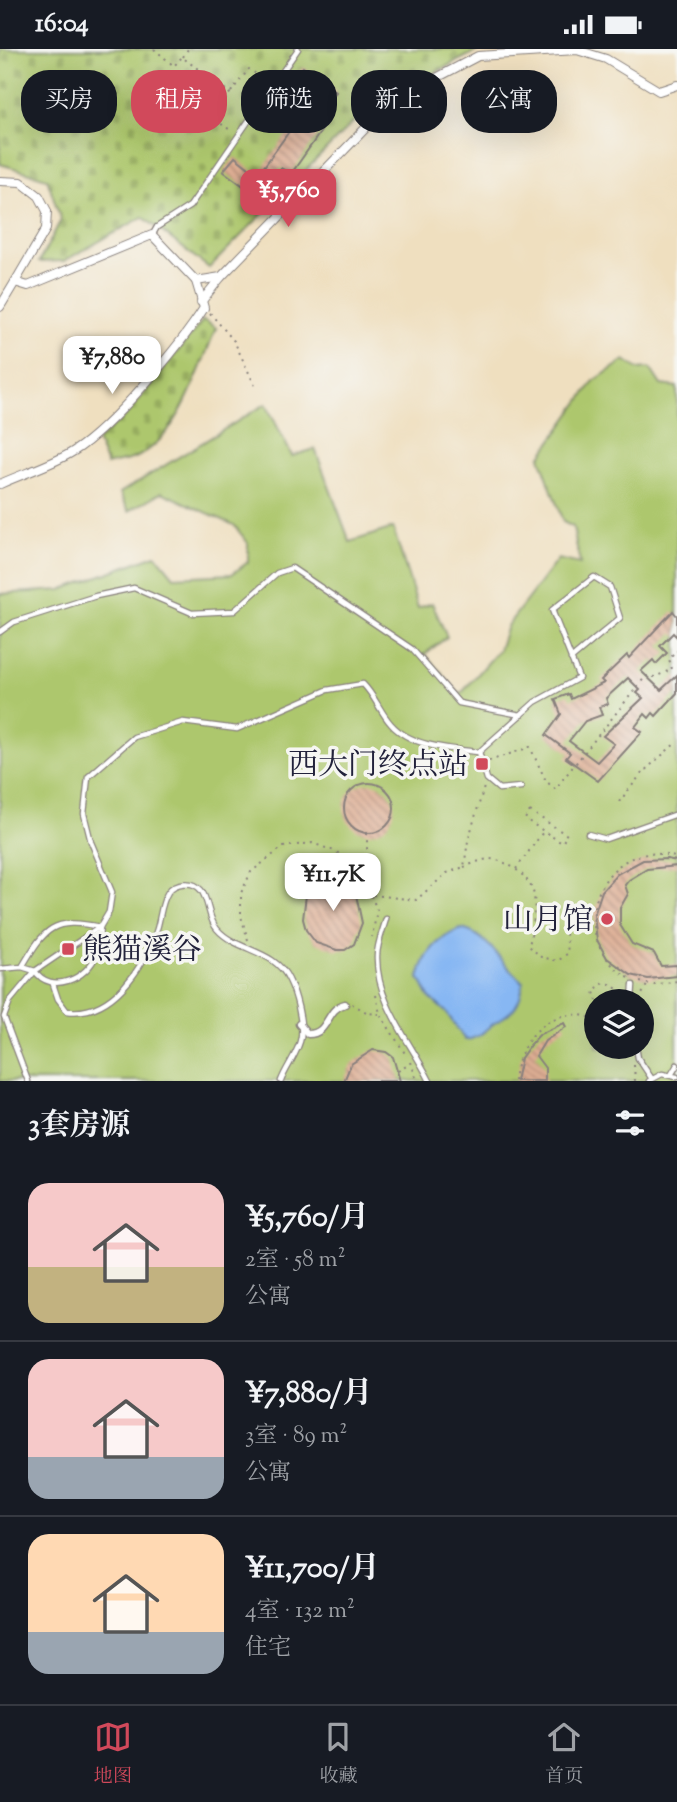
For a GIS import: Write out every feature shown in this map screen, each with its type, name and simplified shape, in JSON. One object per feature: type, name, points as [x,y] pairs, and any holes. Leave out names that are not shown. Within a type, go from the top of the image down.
[{"type":"street","points":[[0,484],[74,451],[121,409],[192,326],[221,277],[391,102],[478,56],[577,50],[606,59],[659,91],[677,85]]},
{"type":"street","points":[[0,181],[21,182],[39,196],[47,211],[47,229],[0,307]]},
{"type":"street","points":[[15,282],[28,286],[152,235],[196,281],[202,305]]},
{"type":"street","points":[[196,281],[221,277]]},
{"type":"street","points":[[299,1024],[308,1034],[317,1034],[323,1031],[332,1010],[345,1004]]},
{"type":"lane","points":[[284,70],[299,49]]},
{"type":"lane","points":[[152,235],[157,227],[190,205],[241,129]]},
{"type":"lane","points":[[0,632],[25,618],[96,596],[134,588],[192,613],[234,611],[277,573],[292,568],[412,649],[458,703],[521,715]]},
{"type":"lane","points":[[0,969],[22,967],[35,971],[40,978],[53,984],[66,982],[89,967],[97,954],[100,927],[108,912],[112,892],[91,842],[84,814],[88,776],[134,737],[183,722],[237,729],[327,690],[363,684],[375,697],[392,726],[432,748],[479,752],[535,702],[579,678],[571,659],[552,610],[594,577],[610,587],[620,618],[571,659]]},
{"type":"lane","points":[[479,752],[487,779],[499,789],[522,787]]},
{"type":"lane","points":[[588,834],[606,839],[677,814]]},
{"type":"lane","points":[[53,984],[58,999],[68,1011],[93,1009],[117,995],[150,947],[161,904],[170,888],[185,883],[202,891],[215,928],[245,948],[265,954],[289,978],[301,1038],[281,1081]]},
{"type":"lane","points":[[386,919],[377,956],[385,1004],[412,1044],[430,1081]]},
{"type":"lane","points":[[22,967],[39,938],[49,930],[71,921],[100,927]]},
{"type":"lane","points":[[29,1081],[4,1017],[10,1001],[35,971],[100,927]]},
{"type":"lane","points":[[633,985],[633,989]]},
{"type":"lane","points":[[639,1059],[650,1080],[671,1075],[677,1077]]},
{"type":"lane","points":[[671,1075],[677,1065]]},
{"type":"path","points":[[154,49],[174,67],[188,49]]},
{"type":"path","points":[[183,57],[230,93]]},
{"type":"path","points":[[237,135],[212,118],[241,79]]},
{"type":"path","points":[[202,305],[221,322],[234,341],[257,390]]},
{"type":"path","points":[[482,764],[530,747],[546,781],[555,789],[646,676],[655,677],[672,669],[669,659],[677,651]]},
{"type":"path","points":[[619,802],[643,772],[677,742]]},
{"type":"path","points":[[464,867],[468,841],[487,779]]},
{"type":"path","points":[[530,811],[550,824],[568,835],[562,843],[525,819],[530,811]]},
{"type":"path","points":[[550,824],[553,820]]},
{"type":"path","points":[[516,869],[543,831]]},
{"type":"path","points":[[355,890],[374,867],[367,849],[367,833]]},
{"type":"path","points":[[252,949],[241,916],[241,893],[251,872],[283,847],[312,843],[337,852]]},
{"type":"path","points":[[677,858],[648,855],[627,861],[609,875],[597,893],[592,919],[593,935],[608,962],[633,981],[677,981]]},
{"type":"path","points":[[373,895],[394,895],[416,900],[446,873],[487,859],[516,869],[532,888],[533,913],[529,946],[541,957],[558,961],[568,953],[566,933],[575,920],[592,919]]},
{"type":"path","points":[[596,989],[606,983],[619,989]]},
{"type":"path","points":[[646,989],[648,983]]},
{"type":"path","points":[[345,1004],[357,1005],[368,1013],[380,1014]]},
{"type":"path","points":[[514,1081],[520,1053],[537,1029],[554,1019],[573,1015],[584,1017]]},
{"type":"path","points":[[398,1071],[411,1063]]},
{"type":"green space","points":[[0,49],[481,49],[440,70],[351,70],[351,124],[209,268],[143,217],[64,261],[39,262],[61,220],[47,178],[0,164]]},
{"type":"green space","points":[[203,320],[216,328],[178,416],[154,446],[139,456],[107,465],[97,441],[129,412]]},
{"type":"green space","points":[[625,360],[638,369],[650,368],[661,385],[677,387],[677,1081],[0,1081],[0,594],[61,590],[156,555],[174,577],[232,574],[248,562],[248,543],[234,525],[162,492],[129,511],[120,493],[266,404],[292,456],[315,449],[350,542],[393,528],[418,608],[432,603],[447,637],[425,654],[460,695],[499,650],[507,626],[558,559],[580,564],[573,527],[563,522],[540,457],[594,381]]},
{"type":"water","points":[[460,929],[470,931],[486,942],[523,982],[518,1003],[511,1012],[478,1036],[465,1040],[446,1012],[429,997],[419,978],[433,948]]},
{"type":"building","points":[[288,133],[320,133],[291,174],[281,168],[260,198],[223,171],[235,157],[258,175]]},
{"type":"building","points":[[673,611],[677,616],[677,637],[673,633],[660,646],[667,653],[656,664],[653,660],[641,671],[661,690],[677,675],[677,693],[656,716],[653,713],[649,718],[645,714],[635,727],[642,732],[598,781],[566,758],[570,753],[546,735],[561,714],[555,699],[569,694],[571,699],[604,683],[601,680],[627,655],[629,658]],"holes":[[[628,678],[640,690],[637,693],[643,698],[603,736],[614,744],[597,762],[569,741],[585,721],[602,715],[599,707],[608,704],[606,698]]]},
{"type":"building","points":[[369,783],[387,790],[394,808],[387,826],[369,833],[351,826],[344,808],[351,790]]},
{"type":"building","name":"山月馆","points":[[643,860],[677,861],[677,866],[647,869],[629,880],[625,885],[628,894],[620,908],[620,925],[632,944],[654,953],[661,966],[677,965],[677,976],[648,979],[631,975],[607,958],[597,940],[594,915],[602,891],[617,874]]},
{"type":"building","points":[[335,874],[343,876],[355,890],[362,923],[354,944],[345,950],[316,943],[306,930],[303,919],[306,895],[315,881]]},
{"type":"building","points":[[564,1023],[566,1027],[545,1041],[536,1056],[545,1068],[545,1081],[516,1081],[521,1058],[530,1045],[540,1034]]},
{"type":"building","points":[[373,1050],[386,1052],[393,1057],[400,1081],[344,1081],[351,1064]]},
{"type":"place","name":"西大门终点站","points":[[482,764]]},
{"type":"place","name":"山月馆","points":[[607,919]]},
{"type":"place","name":"熊猫溪谷","points":[[68,949]]}]
